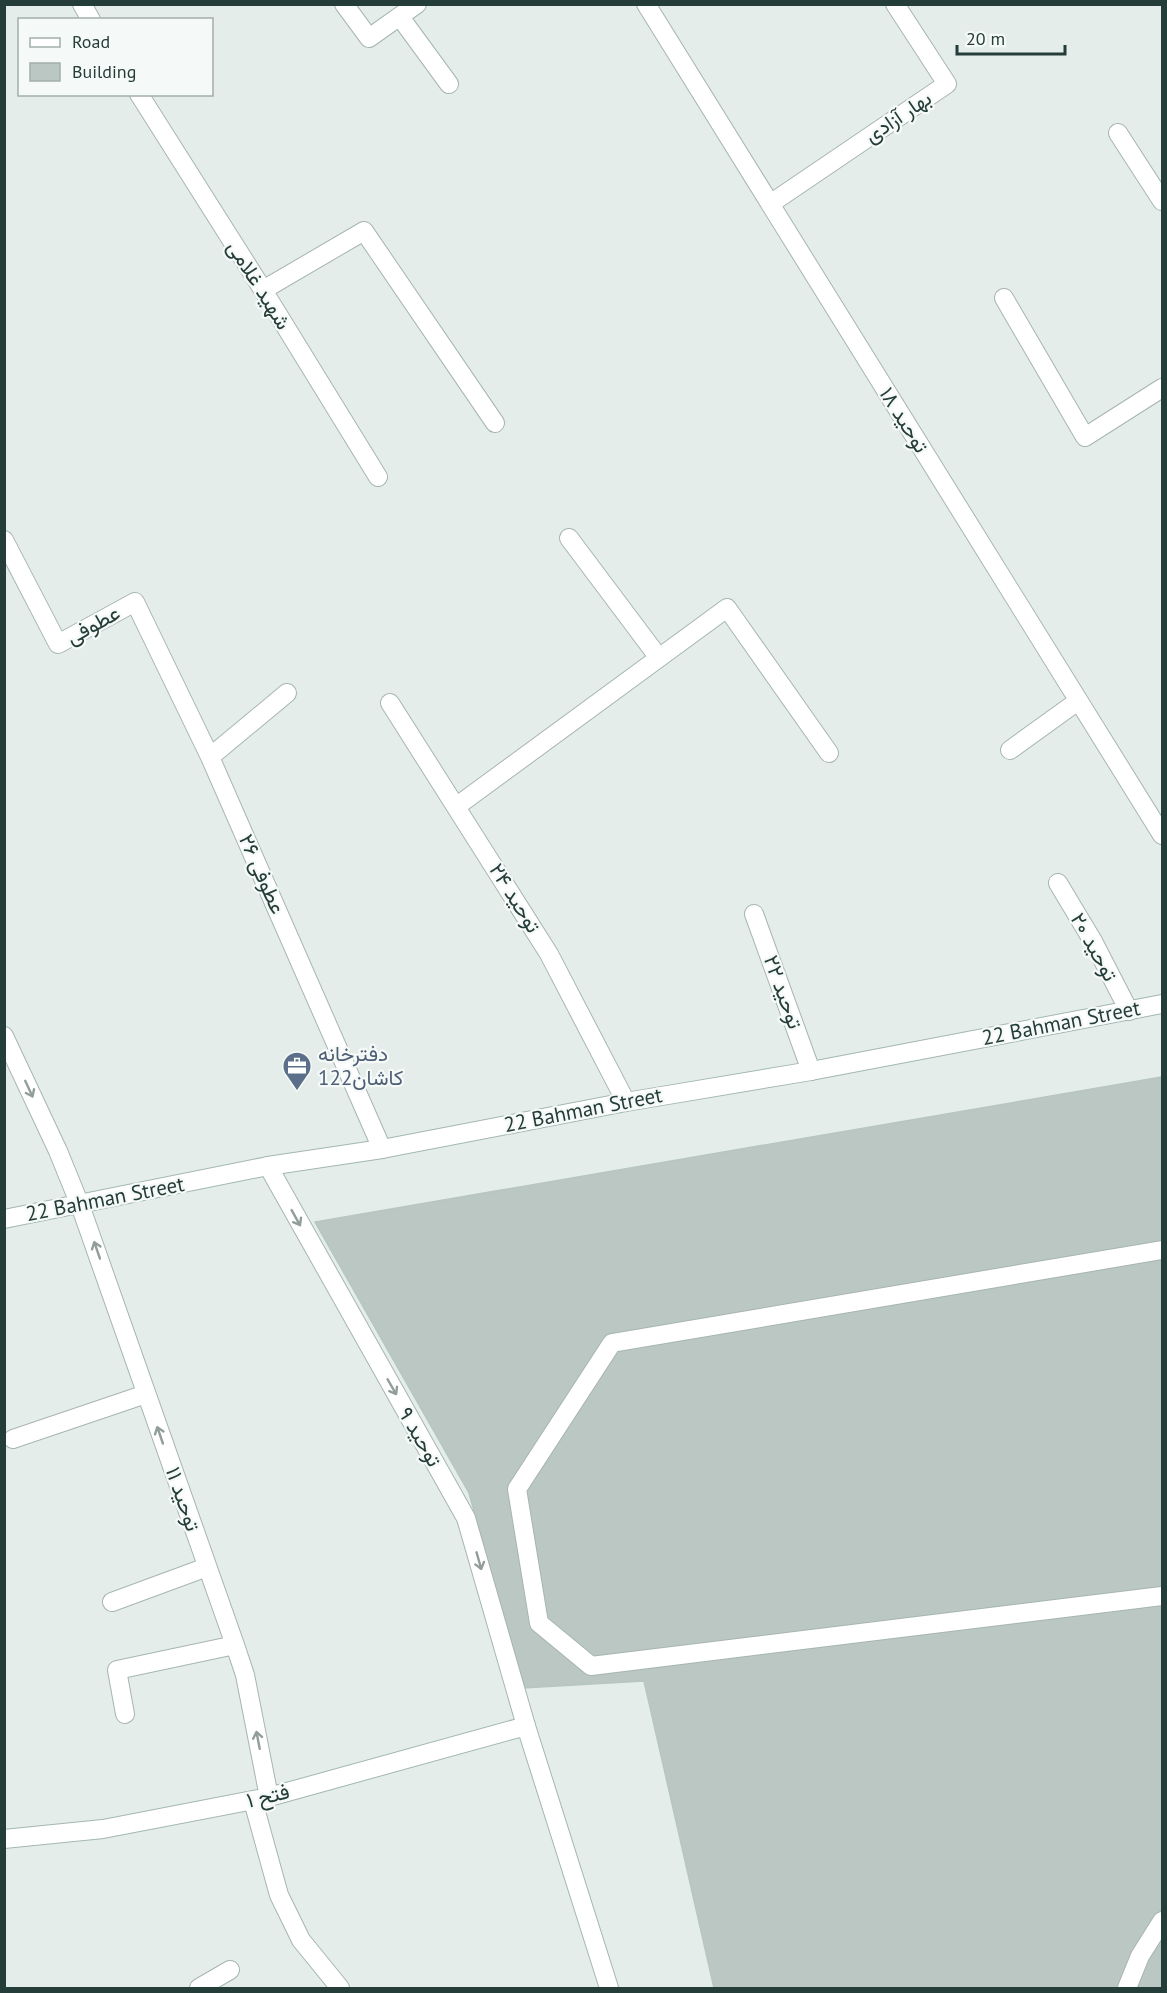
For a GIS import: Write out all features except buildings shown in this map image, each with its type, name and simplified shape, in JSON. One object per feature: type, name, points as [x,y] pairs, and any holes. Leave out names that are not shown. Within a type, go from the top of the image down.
[{"type":"street","points":[[82,4],[90,18]]},
{"type":"street","points":[[344,4],[369,38],[417,4]]},
{"type":"street","name":"توحید ۱۸","points":[[646,4],[1162,834]]},
{"type":"street","name":"بهار آزادی","points":[[770,204],[947,84],[896,4]]},
{"type":"street","points":[[400,16],[449,84]]},
{"type":"street","name":"شهید غلامی","points":[[140,96],[378,477]]},
{"type":"street","points":[[1118,133],[1162,201]]},
{"type":"street","points":[[263,290],[364,231],[495,423]]},
{"type":"street","points":[[1004,298],[1085,437],[1161,392]]},
{"type":"street","points":[[569,538],[659,658]]},
{"type":"street","name":"عطوفی","points":[[4,540],[58,644],[135,602]]},
{"type":"street","name":"عطوفی ۲۶","points":[[135,602],[210,757],[382,1149]]},
{"type":"street","points":[[457,806],[727,608],[829,753]]},
{"type":"street","points":[[210,757],[286,693]]},
{"type":"street","points":[[1010,750],[1078,701]]},
{"type":"street","name":"توحید ۲۴","points":[[390,703],[549,954],[626,1101]]},
{"type":"street","name":"توحید ۲۰","points":[[1058,883],[1094,943],[1129,1011]]},
{"type":"street","name":"توحید ۲۲","points":[[754,914],[811,1071]]},
{"type":"street","name":"22 Bahman Street","points":[[4,1219],[268,1166],[382,1149],[626,1101],[811,1071],[1162,1004]]},
{"type":"street","name":"توحید ۱۱","points":[[4,1036],[58,1151],[80,1205],[245,1675],[261,1799],[279,1895],[301,1940],[340,1989]]},
{"type":"street","name":"توحید ۹","points":[[268,1166],[466,1518],[526,1726],[609,1989]]},
{"type":"street","points":[[1162,1251],[612,1343],[517,1489],[539,1623],[591,1666],[1162,1596]]},
{"type":"street","points":[[14,1439],[146,1394]]},
{"type":"street","points":[[112,1602],[207,1567]]},
{"type":"street","points":[[126,1714],[117,1670],[235,1646]]},
{"type":"street","name":"فتح ۱","points":[[4,1839],[103,1829],[261,1799],[526,1726]]},
{"type":"street","points":[[1126,1989],[1140,1956],[1162,1921]]},
{"type":"street","points":[[199,1989],[230,1970]]},
{"type":"place","name":"دفترخانه 122کاشان","points":[[297,1092]]}]
